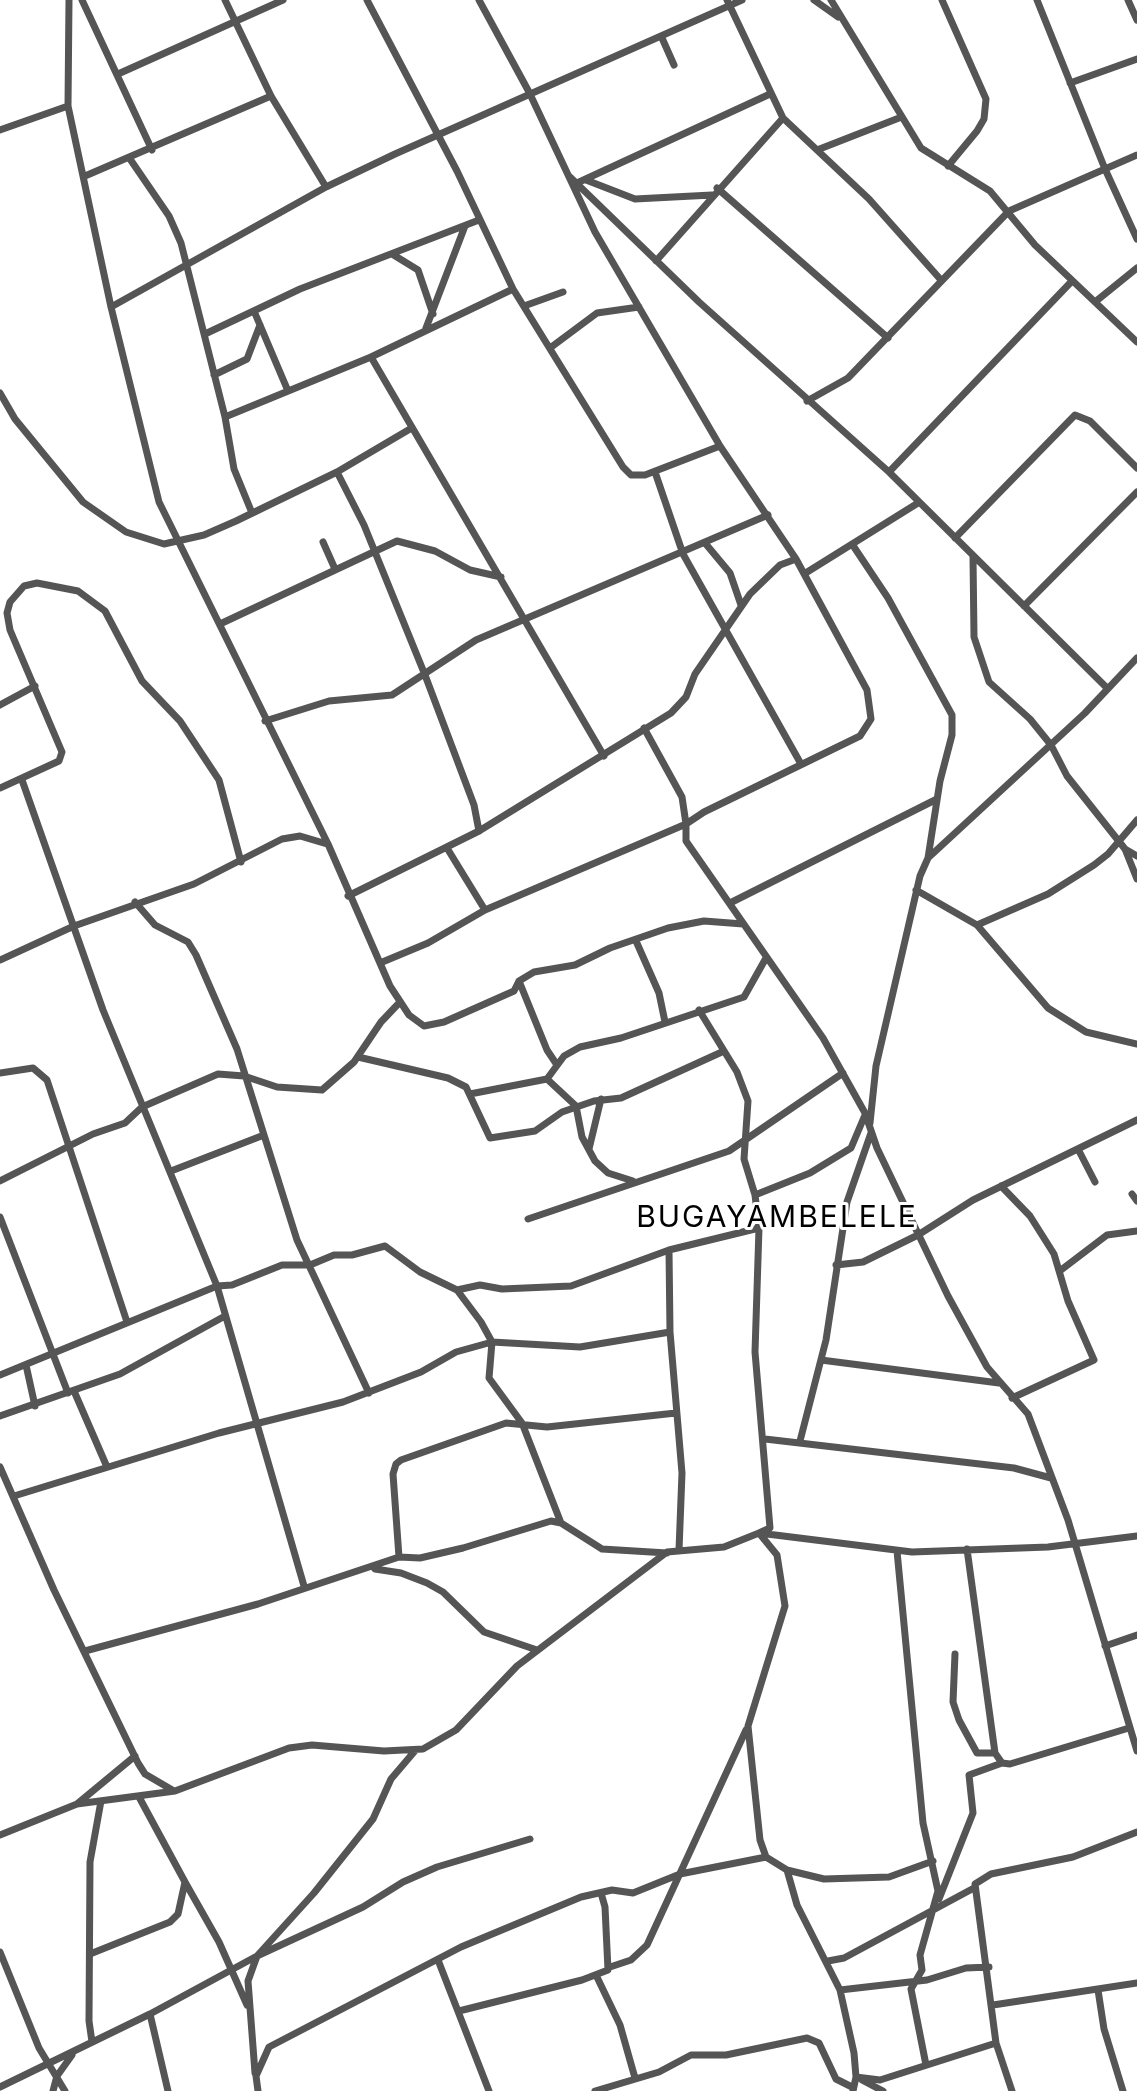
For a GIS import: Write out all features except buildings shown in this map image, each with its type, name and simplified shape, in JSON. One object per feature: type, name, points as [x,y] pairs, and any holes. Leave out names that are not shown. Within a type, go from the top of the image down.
[{"type":"street","points":[[69,0],[68,106],[148,465],[177,542],[328,844],[348,896],[400,1002],[416,1022],[429,1026],[514,991],[519,981],[534,972],[575,965],[610,948],[689,923],[743,924]]},
{"type":"street","points":[[82,0],[152,150]]},
{"type":"street","points":[[225,0],[271,96],[326,187]]},
{"type":"street","points":[[118,74],[283,0]]},
{"type":"street","points":[[367,0],[513,289],[626,471],[637,476],[655,472],[720,446]]},
{"type":"street","points":[[380,963],[428,943],[485,910],[686,824],[860,736],[871,719],[872,711],[858,669],[796,559],[720,446],[568,176],[529,92],[480,3],[493,0]]},
{"type":"street","points":[[111,307],[326,187],[529,92],[662,38],[728,3],[742,0]]},
{"type":"street","points":[[814,0],[841,19]]},
{"type":"street","points":[[831,0],[899,118],[921,148],[990,191],[1025,234],[1137,342]]},
{"type":"street","points":[[942,0],[986,99],[984,119],[948,166]]},
{"type":"street","points":[[1037,0],[1105,169],[1137,239]]},
{"type":"street","points":[[1128,0],[1137,20]]},
{"type":"street","points":[[728,3],[783,118],[869,199],[941,280]]},
{"type":"street","points":[[662,38],[674,65]]},
{"type":"street","points":[[1070,83],[1137,59]]},
{"type":"street","points":[[582,182],[770,94]]},
{"type":"street","points":[[85,176],[152,150],[271,96]]},
{"type":"street","points":[[0,130],[68,106]]},
{"type":"street","points":[[656,261],[783,118]]},
{"type":"street","points":[[817,150],[899,118]]},
{"type":"street","points":[[807,401],[848,378],[1009,211],[1137,155]]},
{"type":"street","points":[[130,159],[173,224],[205,334],[234,469],[252,513]]},
{"type":"street","points":[[568,176],[635,199],[715,192],[888,338]]},
{"type":"street","points":[[582,182],[656,261],[807,401],[889,472],[1107,688]]},
{"type":"street","points":[[205,334],[254,311],[479,220]]},
{"type":"street","points":[[425,329],[465,226]]},
{"type":"street","points":[[392,254],[418,270],[433,314]]},
{"type":"street","points":[[1095,302],[1137,268]]},
{"type":"street","points":[[889,472],[1072,281]]},
{"type":"street","points":[[225,417],[371,357],[513,289]]},
{"type":"street","points":[[524,306],[563,292]]},
{"type":"street","points":[[550,348],[597,313],[639,307]]},
{"type":"street","points":[[254,311],[288,391]]},
{"type":"street","points":[[214,375],[247,359],[260,325]]},
{"type":"street","points":[[371,357],[410,429],[525,617],[604,756]]},
{"type":"street","points":[[0,393],[15,419],[98,516],[149,542],[177,542],[204,535],[337,472],[410,429]]},
{"type":"street","points":[[955,538],[1075,415],[1090,421],[1137,468]]},
{"type":"street","points":[[337,472],[374,548],[425,675],[474,805],[479,831]]},
{"type":"street","points":[[655,472],[683,554],[801,764]]},
{"type":"street","points":[[1024,606],[1137,492]]},
{"type":"street","points":[[804,574],[918,503]]},
{"type":"street","points":[[265,721],[329,701],[392,695],[425,675],[454,651],[525,617],[683,554],[768,515]]},
{"type":"street","points":[[220,624],[374,548],[404,541],[435,551],[470,570],[501,577]]},
{"type":"street","points":[[323,542],[335,569]]},
{"type":"street","points":[[705,543],[730,573],[741,605]]},
{"type":"street","points":[[800,1441],[821,1360],[847,1202],[871,1128],[876,1066],[916,890],[928,858],[937,799],[952,735],[952,715],[888,598],[852,544]]},
{"type":"street","points":[[973,556],[974,637],[980,663],[989,682],[1030,719],[1051,745],[1067,776],[1120,840],[1137,879]]},
{"type":"street","points":[[348,896],[479,831],[604,756],[683,702],[695,674],[741,605],[770,574],[796,559]]},
{"type":"street","points":[[0,788],[59,761],[62,752],[10,630],[7,613],[10,602],[24,586],[37,583],[78,591],[105,611],[142,681],[180,721],[219,780],[241,862]]},
{"type":"street","points":[[928,858],[1051,745],[1137,658]]},
{"type":"street","points":[[0,705],[35,686]]},
{"type":"street","points":[[644,728],[682,797],[686,841],[696,859],[823,1038],[865,1113],[918,1235],[970,1336],[999,1383],[1028,1414],[1075,1545],[1136,1745]]},
{"type":"street","points":[[22,780],[142,1107],[217,1286],[304,1586]]},
{"type":"street","points":[[730,903],[937,799]]},
{"type":"street","points":[[977,925],[1048,894],[1108,854],[1137,820]]},
{"type":"street","points":[[0,960],[135,902],[194,884],[241,862],[271,843],[293,836],[328,844]]},
{"type":"street","points":[[447,848],[485,910]]},
{"type":"street","points":[[1125,849],[1137,856]]},
{"type":"street","points":[[916,890],[977,925],[1055,1014],[1086,1032],[1137,1044]]},
{"type":"street","points":[[135,902],[155,925],[191,946],[237,1049],[297,1240],[369,1393]]},
{"type":"street","points":[[636,941],[659,993],[665,1022]]},
{"type":"street","points":[[470,1094],[547,1079],[564,1056],[580,1047],[621,1038],[744,997],[766,958]]},
{"type":"street","points":[[519,981],[547,1050],[557,1065]]},
{"type":"street","points":[[0,1181],[125,1123],[142,1107],[218,1074],[244,1076],[277,1087],[322,1090],[358,1057],[381,1022],[400,1002]]},
{"type":"street","points":[[85,1651],[133,1635],[258,1604],[304,1586],[371,1569],[399,1557],[420,1558],[494,1540],[546,1522],[561,1523],[602,1549],[667,1552],[724,1547],[770,1528],[754,1329],[759,1228],[755,1195],[746,1170],[744,1144],[748,1101],[737,1072],[699,1010]]},
{"type":"street","points":[[358,1057],[448,1078],[466,1087],[490,1138],[535,1131],[554,1116],[576,1106],[601,1099],[621,1098],[724,1051]]},
{"type":"street","points":[[0,1073],[33,1068],[43,1076],[72,1146],[127,1322]]},
{"type":"street","points":[[528,1219],[710,1159],[744,1144],[843,1073]]},
{"type":"street","points":[[547,1079],[576,1106],[589,1149],[608,1173],[625,1181],[640,1180]]},
{"type":"street","points":[[589,1149],[601,1099]]},
{"type":"street","points":[[755,1195],[810,1173],[851,1148],[865,1113]]},
{"type":"street","points":[[836,1265],[863,1262],[918,1235],[950,1213],[1001,1186],[1137,1120]]},
{"type":"street","points":[[171,1171],[264,1135]]},
{"type":"street","points":[[1078,1149],[1095,1182]]},
{"type":"street","points":[[1001,1186],[1030,1216],[1061,1270],[1068,1301],[1094,1360],[1012,1398]]},
{"type":"street","points":[[0,1217],[71,1392],[107,1467]]},
{"type":"street","points":[[457,1290],[480,1285],[502,1289],[571,1286],[669,1250],[759,1228]]},
{"type":"street","points":[[1061,1270],[1107,1235],[1137,1231]]},
{"type":"street","points":[[0,1375],[54,1350],[217,1286],[232,1285],[282,1265],[310,1265],[334,1255],[352,1255],[385,1246],[420,1272],[457,1290],[492,1342],[489,1378],[522,1423],[561,1523]]},
{"type":"street","points":[[669,1250],[670,1332],[676,1366],[676,1413],[682,1473],[679,1550]]},
{"type":"street","points":[[0,1416],[134,1368],[225,1316]]},
{"type":"street","points":[[14,1496],[219,1433],[259,1425],[369,1393],[421,1372],[456,1352],[492,1342],[580,1347],[670,1332]]},
{"type":"street","points":[[821,1360],[999,1383]]},
{"type":"street","points":[[26,1365],[35,1406]]},
{"type":"street","points":[[399,1557],[393,1488],[396,1464],[506,1423],[547,1427],[676,1413]]},
{"type":"street","points":[[765,1439],[1014,1468],[1051,1478]]},
{"type":"street","points":[[0,1467],[54,1590],[135,1756],[145,1774],[175,1791]]},
{"type":"street","points":[[759,1533],[897,1551],[1075,1545],[1137,1536]]},
{"type":"street","points":[[459,2011],[596,1975],[631,1960],[647,1945],[738,1753],[785,1609],[777,1555],[759,1533]]},
{"type":"street","points":[[967,1549],[995,1753],[1002,1763]]},
{"type":"street","points":[[897,1551],[923,1823],[933,1861],[937,1900]]},
{"type":"street","points":[[258,2091],[248,1981],[257,1956],[314,1893],[373,1819],[391,1779],[414,1752],[456,1730],[537,1650],[629,1585],[667,1552]]},
{"type":"street","points":[[371,1569],[401,1573],[427,1583],[443,1592],[484,1632],[537,1650]]},
{"type":"street","points":[[1105,1646],[1137,1635]]},
{"type":"street","points":[[955,1654],[954,1710],[975,1751],[988,1756],[995,1753]]},
{"type":"street","points":[[748,1726],[760,1840],[766,1857],[787,1870],[824,1879],[889,1877],[933,1861]]},
{"type":"street","points":[[926,2065],[911,1999],[916,1979],[922,1970],[920,1955],[931,1911],[973,1813],[969,1775],[1129,1728]]},
{"type":"street","points":[[0,1835],[77,1804],[175,1791],[289,1748],[312,1745],[414,1752]]},
{"type":"street","points":[[77,1804],[135,1756]]},
{"type":"street","points":[[139,1797],[249,2011]]},
{"type":"street","points":[[92,2042],[89,2021],[90,1862],[101,1801]]},
{"type":"street","points":[[828,1961],[844,1958],[974,1888],[985,1876],[1073,1857],[1137,1832]]},
{"type":"street","points":[[0,2087],[150,2014],[257,1956],[363,1907],[403,1882],[437,1867],[530,1839]]},
{"type":"street","points":[[256,2076],[269,2047],[403,1975],[503,1928],[612,1890],[633,1893],[680,1874],[766,1857]]},
{"type":"street","points":[[595,2091],[659,2072],[691,2055],[726,2055],[813,2038],[827,2055],[836,2079],[852,2089],[856,2077],[840,1990],[797,1905],[787,1870]]},
{"type":"street","points":[[90,1954],[170,1922],[178,1914],[185,1882]]},
{"type":"street","points":[[974,1888],[989,1967],[996,2043],[1012,2091]]},
{"type":"street","points":[[601,1893],[610,1967]]},
{"type":"street","points":[[1,1949],[39,2048],[65,2091]]},
{"type":"street","points":[[438,1960],[489,2091]]},
{"type":"street","points":[[840,1990],[934,1978],[966,1968],[989,1967]]},
{"type":"street","points":[[596,1975],[620,2025],[635,2078]]},
{"type":"street","points":[[993,2005],[1137,1983]]},
{"type":"street","points":[[1098,1990],[1104,2029],[1123,2091]]},
{"type":"street","points":[[150,2014],[168,2091]]},
{"type":"street","points":[[856,2077],[880,2080],[996,2043]]},
{"type":"street","points":[[53,2091],[57,2076],[73,2053]]},
{"type":"street","points":[[856,2077],[883,2091]]},
{"type":"district","name":"BUGAYAMBELELE","points":[[777,1218]]}]
